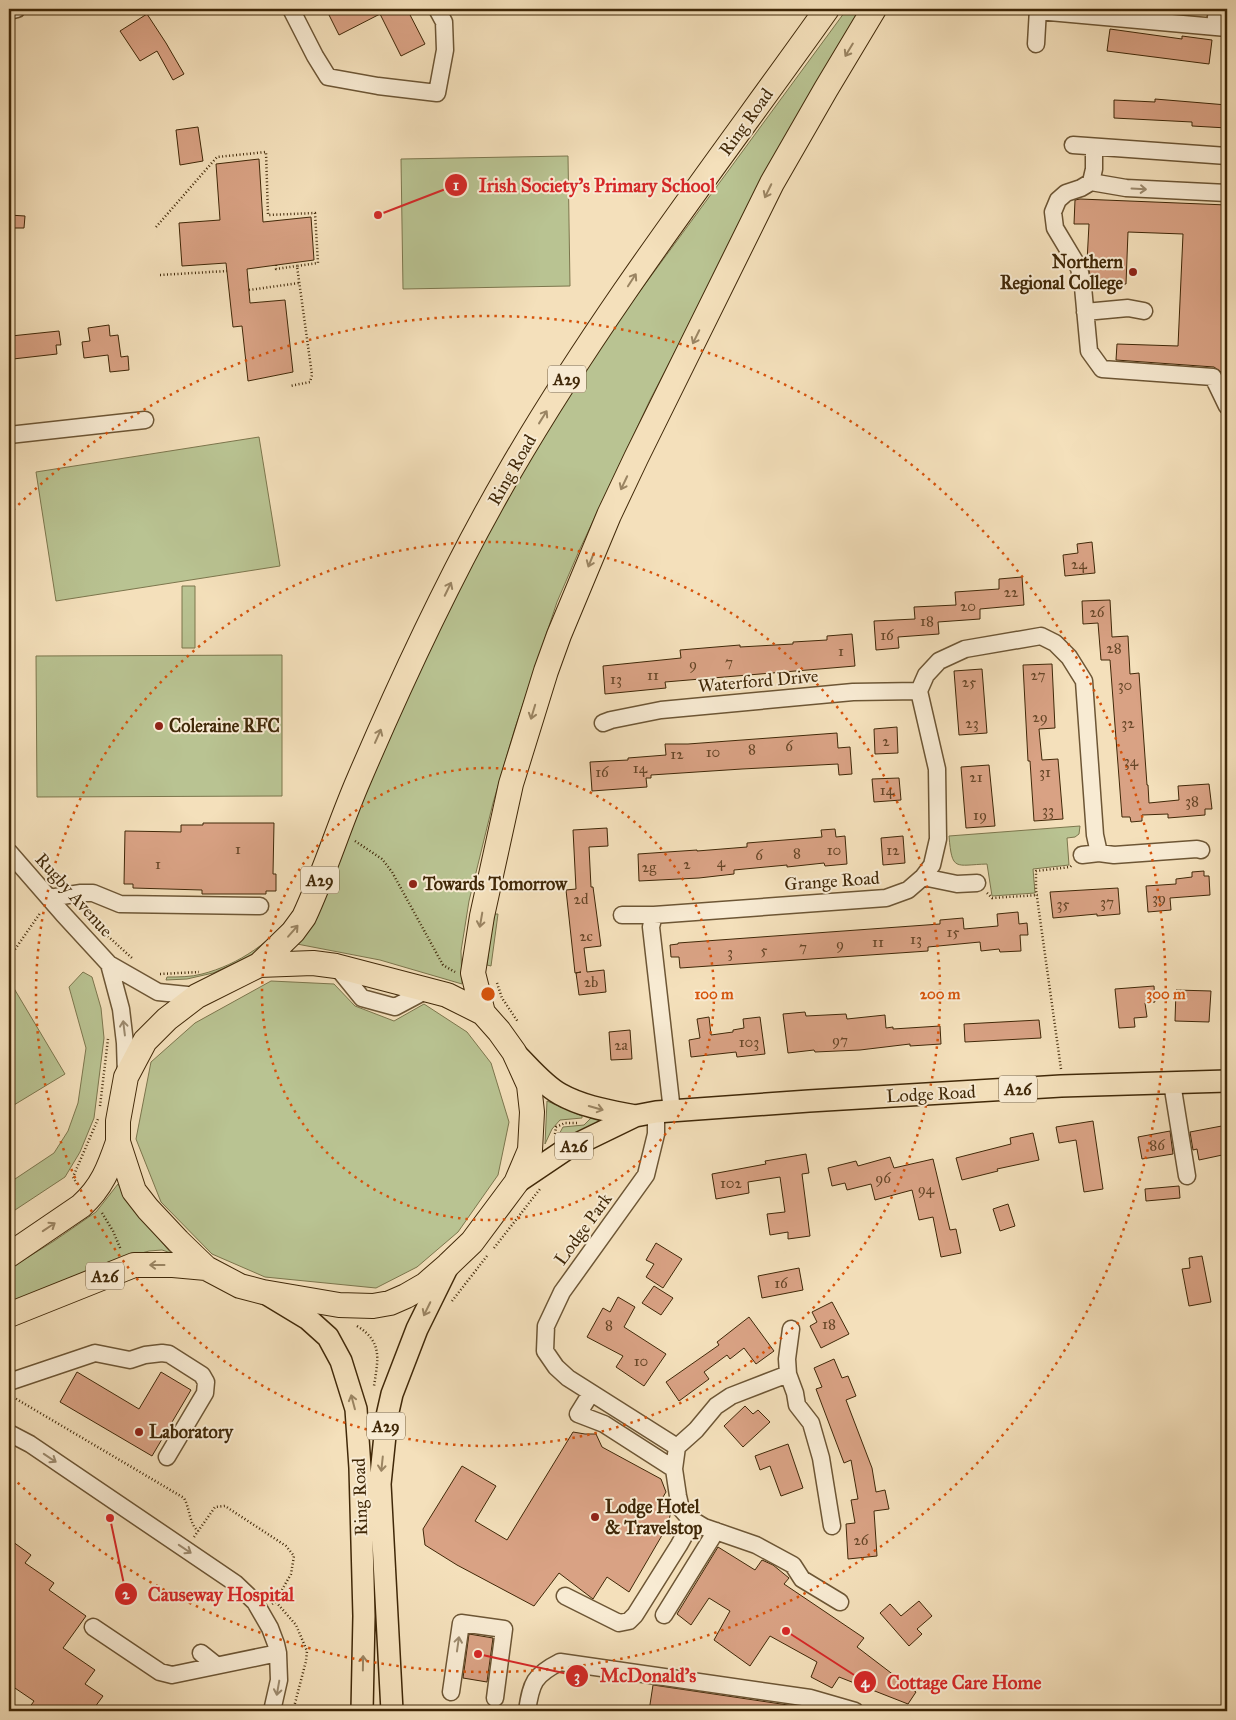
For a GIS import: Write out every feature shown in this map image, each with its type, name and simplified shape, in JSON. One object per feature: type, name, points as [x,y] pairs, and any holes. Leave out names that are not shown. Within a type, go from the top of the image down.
[{"type":"highway","name":"Ring Road","points":[[259,965],[293,932],[304,917],[358,780],[406,674],[467,549],[510,470],[558,392],[656,246],[827,9]]},
{"type":"highway","name":"A29","points":[[483,1014],[473,973],[482,916],[511,784],[546,670],[559,635],[624,482],[768,192],[874,9]]},
{"type":"highway","name":"A29","points":[[313,963],[336,966],[447,995],[483,1014],[499,1031],[514,1052],[529,1086],[532,1112],[530,1150],[516,1183],[472,1242],[448,1265],[425,1285],[390,1303],[373,1306],[339,1305],[263,1292],[240,1286],[206,1268],[178,1241],[134,1191],[118,1142],[118,1122],[126,1077],[146,1041],[167,1019],[197,996],[259,965],[313,963]]},
{"type":"highway","points":[[9,1255],[82,1206],[102,1183],[118,1142]]},
{"type":"highway","name":"A26","points":[[9,1315],[134,1265],[173,1265],[206,1268]]},
{"type":"main road","name":"Lodge Road","points":[[514,1052],[559,1094],[596,1108],[635,1116]]},
{"type":"main road","name":"Lodge Road","points":[[516,1183],[560,1153],[635,1116],[664,1111],[1061,1086],[1227,1081]]},
{"type":"main road","name":"Ring Road","points":[[392,1711],[380,1484],[388,1416],[392,1394],[417,1329],[448,1265]]},
{"type":"main road","name":"Ring Road","points":[[263,1292],[308,1320],[328,1337],[341,1361],[356,1408],[360,1468],[364,1606],[362,1711]]},
{"type":"street","points":[[9,11],[17,9]]},
{"type":"street","points":[[292,9],[315,56],[328,77],[378,86],[437,93],[445,50],[444,22],[436,9]]},
{"type":"street","points":[[1036,44],[1038,10],[1221,27],[1217,9]]},
{"type":"street","points":[[1073,145],[1227,156]]},
{"type":"street","points":[[1091,182],[1094,168],[1094,147]]},
{"type":"street","points":[[1227,193],[1126,188],[1091,182],[1062,196],[1058,200],[1053,212],[1055,228],[1079,268],[1083,286],[1089,351],[1102,369],[1213,377],[1227,406]]},
{"type":"street","points":[[1085,312],[1128,308],[1144,312]]},
{"type":"street","points":[[9,435],[145,420]]},
{"type":"street","points":[[919,691],[926,675],[939,661],[965,649],[1041,636],[1055,643],[1069,657],[1084,681],[1095,835],[1099,853]]},
{"type":"street","name":"Waterford Drive","points":[[603,723],[661,710],[853,692],[919,691]]},
{"type":"street","name":"Grange Road","points":[[622,915],[654,915],[886,898],[908,890],[923,877],[932,865],[938,839],[937,769],[919,691]]},
{"type":"street","points":[[1082,855],[1099,853],[1114,856],[1201,850]]},
{"type":"street","name":"Rugby Avenue","points":[[9,852],[45,904],[109,964],[158,992],[197,996]]},
{"type":"street","points":[[923,877],[958,884],[977,883]]},
{"type":"street","points":[[45,904],[81,893],[94,893],[120,904],[260,906]]},
{"type":"street","points":[[654,915],[651,926],[664,1111]]},
{"type":"street","name":"Rugby Avenue","points":[[109,964],[121,1009],[126,1077]]},
{"type":"street","points":[[1172,1083],[1187,1176]]},
{"type":"street","name":"Lodge Park","points":[[591,1393],[568,1378],[556,1367],[545,1351],[546,1326],[562,1292],[646,1175],[664,1111]]},
{"type":"street","points":[[791,1329],[787,1359],[788,1374],[797,1405],[811,1423],[822,1458],[832,1526]]},
{"type":"street","points":[[9,1382],[95,1353],[130,1360],[145,1355],[169,1354],[202,1375],[206,1382],[205,1393],[167,1457]]},
{"type":"street","points":[[788,1374],[731,1396],[716,1406],[696,1430],[677,1448],[674,1469],[681,1509],[693,1520],[716,1531],[756,1545],[792,1565],[802,1580],[840,1602]]},
{"type":"street","points":[[674,1469],[604,1424],[578,1414],[591,1393],[677,1448]]},
{"type":"street","points":[[9,1432],[30,1444],[186,1549],[235,1583],[254,1602],[270,1628],[278,1653],[279,1680],[272,1711]]},
{"type":"street","points":[[565,1596],[619,1623],[629,1621],[635,1615],[679,1546],[693,1520]]},
{"type":"street","points":[[664,1615],[716,1531]]},
{"type":"street","points":[[451,1692],[461,1623],[504,1629],[495,1698]]},
{"type":"street","points":[[93,1627],[160,1672],[172,1674],[278,1653]]},
{"type":"street","points":[[201,1653],[216,1665]]},
{"type":"street","points":[[527,1711],[534,1680],[547,1668],[560,1662],[810,1698],[856,1711]]},
{"type":"path","points":[[156,227],[217,157],[266,152],[268,215],[315,213],[318,263],[276,269],[276,265]]},
{"type":"path","points":[[290,386],[310,382],[312,375],[297,266]]},
{"type":"path","points":[[160,275],[226,271]]},
{"type":"path","points":[[249,290],[299,283]]},
{"type":"path","points":[[350,837],[382,859],[392,872],[443,965],[455,972]]},
{"type":"path","points":[[1061,1086],[1054,1012],[1036,890],[1036,871],[1070,867],[1082,855]]},
{"type":"path","points":[[977,883],[992,898],[1038,895]]},
{"type":"path","points":[[9,958],[45,904]]},
{"type":"path","points":[[494,975],[502,998],[523,1029]]},
{"type":"path","points":[[99,1108],[108,1038]]},
{"type":"path","points":[[73,1177],[98,1118]]},
{"type":"path","points":[[554,1139],[556,1127],[565,1123],[579,1122]]},
{"type":"path","points":[[494,1248],[546,1182]]},
{"type":"path","points":[[99,1210],[113,1231],[124,1257]]},
{"type":"path","points":[[447,1308],[488,1255]]},
{"type":"path","points":[[353,1324],[361,1328],[376,1344],[379,1356],[374,1389]]},
{"type":"path","points":[[9,1394],[184,1498],[188,1505],[193,1527],[198,1531]]},
{"type":"path","points":[[186,1549],[215,1507],[225,1506],[286,1546],[294,1556],[291,1574],[275,1602],[262,1613]]},
{"type":"path","points":[[275,1602],[296,1625],[307,1651],[293,1711]]},
{"type":"green space","points":[[847,9],[864,9],[771,166],[650,400],[557,602],[515,728],[493,803],[469,901],[461,951],[462,984],[380,960],[297,944],[383,748],[458,587],[510,492],[576,384],[618,321]]},
{"type":"green space","points":[[568,156],[570,286],[403,289],[401,159]]},
{"type":"green space","points":[[259,437],[280,566],[56,601],[36,472]]},
{"type":"green space","points":[[182,586],[195,586],[195,648],[182,648]]},
{"type":"green space","name":"Coleraine RFC","points":[[282,655],[282,796],[37,797],[36,656]]},
{"type":"green space","points":[[1080,826],[1079,834],[1075,837],[1067,838],[1069,865],[1033,869],[1035,893],[992,896],[987,864],[957,864],[954,861],[950,848],[949,836]]},
{"type":"green space","points":[[324,834],[327,835],[298,910],[279,933],[249,957],[213,973],[187,979],[166,980],[167,977],[202,974],[229,965],[254,950],[277,931],[295,909],[304,892]]},
{"type":"green space","points":[[495,914],[498,914],[491,966],[487,965]]},
{"type":"green space","points":[[83,972],[92,977],[101,1008],[104,1038],[94,1118],[80,1152],[65,1177],[9,1214],[9,1183],[54,1153],[68,1131],[78,1103],[86,1048],[69,987]]},
{"type":"green space","points":[[9,980],[65,1074],[9,1108]]},
{"type":"green space","points":[[271,981],[334,984],[355,1006],[394,1021],[424,1004],[467,1032],[491,1063],[509,1122],[498,1175],[458,1232],[417,1267],[376,1288],[265,1277],[212,1254],[161,1202],[136,1139],[151,1062],[195,1023]]},
{"type":"green space","points":[[547,1101],[582,1116],[582,1118],[560,1120],[552,1129],[545,1144]]},
{"type":"green space","points":[[592,1117],[620,1118],[589,1130],[557,1138],[563,1127],[584,1125]]},
{"type":"green space","points":[[118,1184],[130,1205],[171,1253],[162,1250],[149,1251],[127,1257],[9,1308],[9,1269],[96,1212]]},
{"type":"building","points":[[326,9],[407,9],[425,44],[401,56],[380,14],[339,35]]},
{"type":"building","points":[[147,14],[184,74],[173,80],[157,51],[140,61],[120,31]]},
{"type":"building","points":[[1110,29],[1182,39],[1182,36],[1212,40],[1209,64],[1107,51]]},
{"type":"building","points":[[1155,99],[1227,105],[1227,128],[1192,126],[1192,122],[1114,118],[1114,100],[1155,102]]},
{"type":"building","points":[[198,127],[203,161],[180,165],[176,130]]},
{"type":"building","points":[[259,159],[263,222],[311,217],[314,260],[247,269],[250,303],[285,300],[293,372],[248,381],[242,326],[233,327],[226,263],[182,266],[179,223],[220,220],[216,164]]},
{"type":"building","points":[[1075,200],[1227,205],[1227,372],[1221,372],[1214,367],[1116,360],[1117,344],[1178,346],[1183,234],[1128,232],[1126,284],[1092,283],[1087,262],[1089,224],[1074,224]]},
{"type":"building","points":[[9,215],[25,216],[24,228],[9,228]]},
{"type":"building","points":[[109,325],[110,336],[118,335],[121,357],[128,356],[129,370],[110,372],[108,355],[84,358],[82,342],[90,341],[88,328]]},
{"type":"building","points":[[59,331],[61,345],[56,345],[57,354],[13,359],[11,336]]},
{"type":"building","points":[[1092,542],[1095,573],[1065,576],[1063,555],[1078,553],[1077,544]]},
{"type":"building","points":[[1022,577],[1024,605],[980,609],[980,619],[938,622],[939,634],[898,637],[899,648],[876,650],[874,621],[915,619],[914,607],[956,605],[955,592],[999,589],[999,579]]},
{"type":"building","points":[[1110,600],[1112,637],[1128,636],[1130,674],[1139,673],[1149,803],[1179,800],[1178,786],[1209,784],[1212,809],[1205,809],[1205,815],[1168,818],[1168,814],[1142,815],[1142,821],[1131,822],[1130,817],[1122,817],[1110,660],[1101,660],[1098,623],[1083,624],[1082,601]]},
{"type":"building","points":[[852,634],[855,666],[665,682],[666,688],[605,694],[603,666],[681,658],[680,650],[740,645],[740,647],[793,644],[793,642],[827,640],[827,636]]},
{"type":"building","points":[[1052,664],[1055,728],[1039,729],[1042,760],[1058,759],[1063,819],[1034,821],[1030,761],[1028,761],[1023,665]]},
{"type":"building","points":[[982,669],[987,733],[959,735],[954,671]]},
{"type":"building","points":[[897,727],[898,753],[875,754],[874,729]]},
{"type":"building","points":[[837,733],[838,748],[850,747],[852,774],[839,775],[838,764],[742,769],[651,775],[651,778],[646,778],[647,787],[592,791],[590,762],[666,755],[665,744]]},
{"type":"building","points":[[989,765],[995,826],[966,828],[961,767]]},
{"type":"building","points":[[899,778],[901,800],[874,802],[872,779]]},
{"type":"building","points":[[203,823],[274,823],[273,874],[276,874],[276,891],[266,891],[266,894],[202,894],[202,890],[133,888],[133,884],[124,884],[125,831],[181,832],[181,825],[203,825]]},
{"type":"building","points":[[607,828],[608,846],[589,847],[591,887],[593,887],[601,946],[584,948],[587,972],[604,970],[606,992],[579,995],[576,973],[581,972],[575,973],[566,890],[576,889],[573,830]]},
{"type":"building","points":[[835,829],[836,837],[845,836],[847,864],[825,866],[824,863],[787,867],[787,865],[734,870],[734,874],[699,878],[639,881],[638,854],[747,847],[747,843],[822,837],[821,830]]},
{"type":"building","points":[[903,836],[905,863],[883,865],[881,838]]},
{"type":"building","points":[[1204,871],[1204,876],[1209,876],[1210,895],[1170,898],[1171,910],[1148,912],[1146,886],[1176,884],[1176,879],[1192,877],[1192,872]]},
{"type":"building","points":[[1118,888],[1120,914],[1053,918],[1050,892]]},
{"type":"building","points":[[1018,912],[1019,924],[1027,923],[1028,935],[1020,935],[1021,951],[1000,952],[999,949],[981,951],[980,942],[928,947],[928,951],[680,968],[679,957],[671,957],[670,945],[678,943],[940,924],[940,920],[963,918],[964,929],[998,926],[997,914]]},
{"type":"building","points":[[1154,986],[1155,1002],[1145,1003],[1147,1017],[1134,1018],[1135,1027],[1119,1028],[1115,989]]},
{"type":"building","points":[[1176,990],[1211,991],[1209,1022],[1175,1021]]},
{"type":"building","points":[[805,1012],[806,1016],[846,1014],[847,1019],[885,1015],[886,1028],[893,1027],[893,1029],[940,1026],[941,1044],[910,1046],[910,1044],[860,1050],[815,1052],[814,1050],[788,1053],[783,1014]]},
{"type":"building","points":[[709,1017],[711,1035],[733,1032],[733,1030],[744,1028],[743,1019],[760,1017],[765,1054],[737,1057],[736,1052],[691,1057],[689,1040],[700,1038],[697,1019]]},
{"type":"building","points":[[1039,1020],[1041,1038],[965,1042],[964,1024]]},
{"type":"building","points":[[630,1030],[632,1059],[611,1060],[609,1032]]},
{"type":"building","points":[[1093,1121],[1103,1189],[1084,1192],[1076,1140],[1059,1143],[1056,1127]]},
{"type":"building","points":[[1227,1125],[1227,1154],[1199,1160],[1197,1149],[1193,1150],[1190,1132]]},
{"type":"building","points":[[1170,1131],[1173,1154],[1142,1159],[1138,1137]]},
{"type":"building","points":[[1033,1133],[1039,1160],[997,1169],[998,1171],[962,1180],[956,1158],[1011,1144],[1010,1138]]},
{"type":"building","points":[[806,1154],[809,1173],[802,1174],[810,1236],[788,1239],[788,1232],[770,1235],[767,1214],[785,1212],[780,1177],[748,1182],[749,1193],[716,1199],[712,1174],[766,1164],[765,1161]]},
{"type":"building","points":[[890,1157],[894,1168],[933,1159],[950,1230],[956,1229],[961,1253],[941,1257],[933,1217],[919,1220],[912,1190],[875,1200],[871,1184],[847,1190],[845,1183],[832,1186],[828,1168],[856,1161],[858,1166]]},
{"type":"building","points":[[1179,1186],[1180,1198],[1146,1201],[1145,1189]]},
{"type":"building","points":[[1008,1204],[1015,1226],[1000,1231],[993,1209]]},
{"type":"building","points":[[656,1243],[682,1259],[663,1288],[646,1277],[654,1264],[646,1260]]},
{"type":"building","points":[[1202,1256],[1211,1302],[1189,1306],[1182,1269],[1190,1268],[1189,1258]]},
{"type":"building","points":[[799,1268],[803,1290],[762,1298],[758,1276]]},
{"type":"building","points":[[654,1286],[673,1298],[661,1315],[642,1303]]},
{"type":"building","points":[[618,1297],[635,1307],[624,1327],[666,1354],[644,1386],[616,1367],[623,1356],[587,1337],[603,1308],[610,1312]]},
{"type":"building","points":[[832,1302],[849,1334],[821,1348],[810,1326],[817,1322],[812,1312]]},
{"type":"building","points":[[749,1317],[774,1351],[756,1364],[744,1348],[730,1359],[727,1355],[704,1372],[709,1379],[679,1401],[666,1382],[719,1345],[717,1342]]},
{"type":"building","points":[[834,1359],[842,1378],[848,1376],[856,1396],[846,1400],[872,1468],[876,1492],[885,1490],[889,1509],[874,1511],[877,1556],[848,1559],[846,1524],[855,1523],[851,1500],[858,1499],[851,1460],[844,1463],[816,1389],[822,1387],[814,1368]]},
{"type":"building","name":"Laboratory","points":[[77,1372],[139,1409],[161,1372],[191,1390],[152,1456],[60,1402]]},
{"type":"building","points":[[745,1406],[753,1414],[758,1410],[770,1422],[743,1447],[724,1426]]},
{"type":"building","name":"Lodge Hotel & Travelstop","points":[[573,1432],[596,1434],[602,1447],[661,1479],[666,1492],[660,1502],[670,1507],[668,1525],[629,1592],[607,1577],[593,1599],[559,1573],[534,1606],[457,1565],[425,1545],[423,1529],[462,1466],[496,1486],[475,1521],[507,1540]]},
{"type":"building","points":[[788,1444],[803,1488],[781,1496],[770,1466],[760,1470],[755,1456]]},
{"type":"building","points":[[9,1539],[31,1555],[25,1563],[54,1583],[49,1590],[86,1616],[63,1648],[95,1670],[85,1684],[103,1696],[92,1711],[27,1711],[34,1701],[9,1684]]},
{"type":"building","points":[[718,1547],[755,1570],[762,1560],[773,1565],[789,1578],[784,1584],[864,1638],[857,1647],[916,1692],[908,1704],[839,1677],[832,1688],[811,1677],[817,1662],[770,1636],[750,1666],[714,1640],[730,1611],[709,1598],[691,1625],[677,1614]]},
{"type":"building","points":[[919,1601],[932,1616],[917,1629],[922,1634],[909,1646],[880,1613],[890,1604],[901,1616]]},
{"type":"building","points":[[469,1634],[493,1638],[487,1682],[463,1678]]},
{"type":"building","points":[[653,1685],[808,1708],[808,1711],[649,1711]]},
{"type":"place","name":"Irish Society's Primary School","points":[[378,215]]},
{"type":"place","name":"Northern Regional College","points":[[1133,272]]},
{"type":"place","name":"Coleraine RFC","points":[[159,726]]},
{"type":"place","name":"Towards Tomorrow","points":[[413,884]]},
{"type":"place","name":"Laboratory","points":[[139,1432]]},
{"type":"place","name":"Lodge Hotel & Travelstop","points":[[595,1517]]},
{"type":"place","name":"Causeway Hospital","points":[[110,1518]]},
{"type":"place","name":"Cottage Care Home","points":[[786,1631]]},
{"type":"place","name":"McDonald's","points":[[478,1654]]}]
